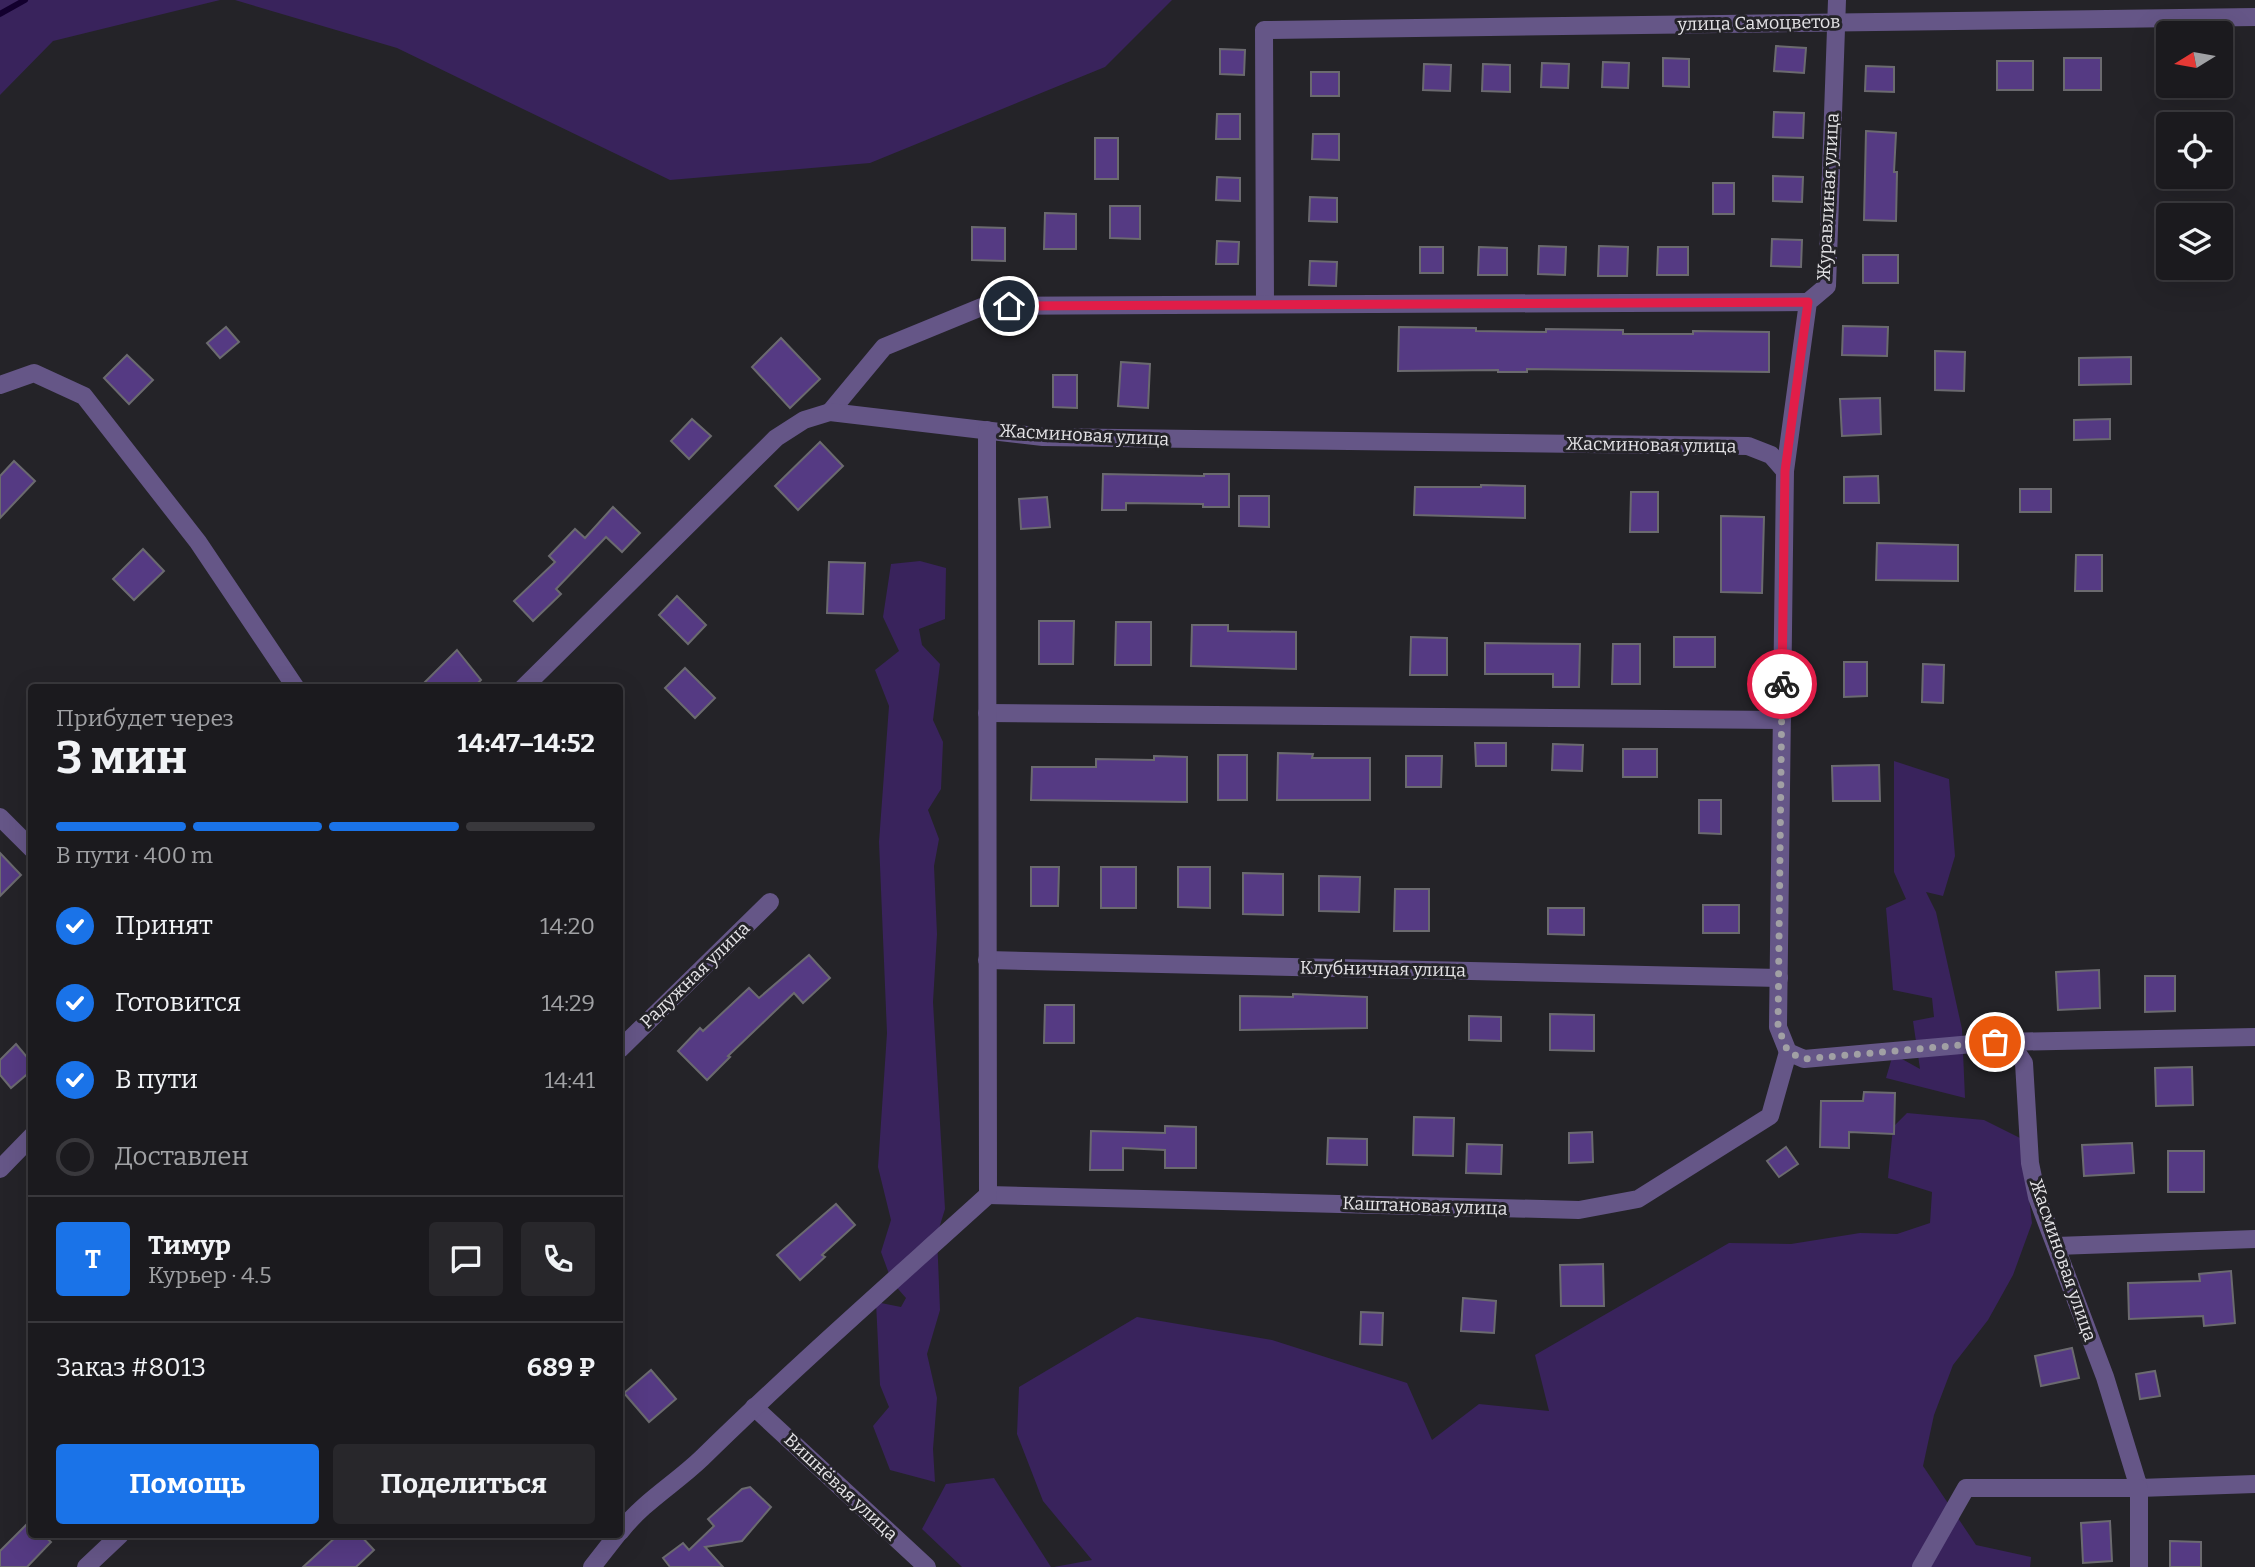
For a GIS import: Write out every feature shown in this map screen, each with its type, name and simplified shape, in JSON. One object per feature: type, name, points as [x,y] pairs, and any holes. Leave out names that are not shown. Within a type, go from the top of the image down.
[{"type":"street","name":"Журавлиная улица","points":[[1785,471],[1808,302],[1826,286],[1837,0]]},
{"type":"street","name":"улица Самоцветов","points":[[1265,304],[1264,30],[2255,17]]},
{"type":"street","points":[[830,412],[884,347],[984,306],[1808,302]]},
{"type":"street","points":[[0,385],[34,373],[84,396],[198,542],[293,684]]},
{"type":"street","name":"Жасминовая улица","points":[[527,684],[775,438],[804,420],[830,412],[1043,437],[1748,446],[1771,455],[1785,471]]},
{"type":"street","points":[[623,1527],[633,1514],[689,1470],[754,1407],[988,1195],[987,430]]},
{"type":"street","points":[[1785,471],[1778,1027],[1788,1052],[1804,1059],[1995,1042],[2255,1037]]},
{"type":"street","points":[[987,713],[1782,720]]},
{"type":"street","points":[[0,817],[28,845]]},
{"type":"street","name":"Радужная улица","points":[[623,1046],[770,902]]},
{"type":"street","name":"Клубничная улица","points":[[987,960],[1779,978]]},
{"type":"street","name":"Жасминовая улица","points":[[1995,1042],[2014,1048],[2024,1063],[2030,1163],[2037,1197],[2105,1377],[2139,1488],[2139,1567]]},
{"type":"street","name":"Каштановая улица","points":[[988,1195],[1579,1210],[1638,1199],[1770,1116],[1788,1052]]},
{"type":"street","points":[[0,1169],[28,1140]]},
{"type":"street","points":[[2056,1246],[2255,1239]]},
{"type":"street","name":"Вишнёвая улица","points":[[754,1407],[927,1567]]},
{"type":"street","points":[[1921,1567],[1966,1488],[2139,1488],[2255,1484]]},
{"type":"street","points":[[86,1567],[117,1538]]},
{"type":"street","points":[[594,1566],[614,1538]]},
{"type":"shaded area","points":[[0,0],[220,0],[53,41],[0,95]]},
{"type":"shaded area","points":[[235,0],[1172,0],[1105,67],[870,163],[670,180],[397,48]]},
{"type":"shaded area","points":[[920,561],[946,568],[945,619],[919,629],[922,645],[940,664],[933,720],[943,742],[941,789],[928,810],[939,839],[934,866],[937,934],[933,1002],[945,1209],[937,1235],[940,1310],[927,1354],[937,1398],[933,1449],[935,1482],[890,1470],[873,1426],[889,1407],[880,1385],[876,1302],[901,1307],[906,1298],[892,1282],[881,1252],[891,1220],[878,1167],[887,1033],[879,842],[889,706],[875,670],[899,651],[883,617],[891,564]]},
{"type":"shaded area","points":[[1894,761],[1949,779],[1955,856],[1943,896],[1926,892],[1936,912],[1962,1029],[1965,1098],[1886,1078],[1893,1054],[1920,1069],[1913,1021],[1934,1017],[1932,998],[1893,990],[1886,908],[1906,899],[1894,872]]},
{"type":"shaded area","points":[[1907,1113],[1984,1120],[2022,1139],[2032,1223],[2013,1275],[1988,1320],[1953,1365],[1934,1415],[1923,1466],[1976,1545],[2031,1557],[2030,1567],[1054,1567],[1092,1560],[1043,1501],[1017,1434],[1019,1387],[1137,1317],[1272,1340],[1407,1383],[1432,1440],[1479,1404],[1549,1411],[1535,1355],[1729,1243],[1791,1244],[1860,1233],[1897,1234],[1930,1223],[1932,1192],[1888,1178],[1893,1127]]},
{"type":"shaded area","points":[[994,1478],[1051,1567],[962,1567],[922,1529],[946,1484]]},
{"type":"building","points":[[1776,46],[1806,48],[1804,73],[1774,71]]},
{"type":"building","points":[[1220,49],[1245,50],[1244,75],[1220,74]]},
{"type":"building","points":[[1663,58],[1689,59],[1689,87],[1663,86]]},
{"type":"building","points":[[2064,58],[2101,58],[2101,90],[2064,90]]},
{"type":"building","points":[[1997,61],[2033,61],[2033,90],[1997,90]]},
{"type":"building","points":[[1603,62],[1629,63],[1628,88],[1602,87]]},
{"type":"building","points":[[1542,63],[1569,64],[1568,88],[1541,87]]},
{"type":"building","points":[[1424,64],[1451,65],[1450,91],[1423,90]]},
{"type":"building","points":[[1483,64],[1510,65],[1510,92],[1482,91]]},
{"type":"building","points":[[1866,66],[1894,67],[1894,92],[1865,91]]},
{"type":"building","points":[[1311,72],[1339,72],[1339,96],[1311,96]]},
{"type":"building","points":[[1774,112],[1804,113],[1803,138],[1773,137]]},
{"type":"building","points":[[1217,114],[1240,114],[1240,139],[1216,139]]},
{"type":"building","points":[[1866,131],[1896,133],[1896,221],[1864,220]]},
{"type":"building","points":[[1313,134],[1339,134],[1339,160],[1312,159]]},
{"type":"building","points":[[1095,138],[1118,138],[1118,179],[1095,179]]},
{"type":"building","points":[[1773,176],[1803,177],[1802,202],[1773,201]]},
{"type":"building","points":[[1217,177],[1240,178],[1240,201],[1216,200]]},
{"type":"building","points":[[1713,183],[1734,183],[1734,214],[1713,214]]},
{"type":"building","points":[[1310,197],[1337,198],[1337,222],[1309,221]]},
{"type":"building","points":[[1110,206],[1140,206],[1140,239],[1110,238]]},
{"type":"building","points":[[1045,213],[1076,214],[1076,249],[1044,249]]},
{"type":"building","points":[[972,227],[1005,228],[1005,261],[972,260]]},
{"type":"building","points":[[1772,239],[1802,240],[1801,267],[1771,266]]},
{"type":"building","points":[[1217,241],[1239,242],[1238,264],[1216,264]]},
{"type":"building","points":[[1539,246],[1566,247],[1565,275],[1538,274]]},
{"type":"building","points":[[1599,246],[1628,247],[1627,276],[1598,276]]},
{"type":"building","points":[[1420,247],[1443,247],[1443,273],[1420,273]]},
{"type":"building","points":[[1479,247],[1507,248],[1507,275],[1478,275]]},
{"type":"building","points":[[1658,247],[1688,247],[1688,275],[1657,275]]},
{"type":"building","points":[[1863,255],[1898,255],[1898,283],[1863,283]]},
{"type":"building","points":[[1310,261],[1337,262],[1336,286],[1309,285]]},
{"type":"building","points":[[1843,326],[1888,327],[1887,356],[1842,355]]},
{"type":"building","points":[[226,327],[239,342],[220,358],[207,343]]},
{"type":"building","points":[[1399,327],[1546,332],[1546,329],[1623,330],[1623,334],[1769,332],[1769,372],[1527,369],[1527,372],[1398,371]]},
{"type":"building","points":[[781,338],[820,379],[790,408],[752,367]]},
{"type":"building","points":[[1935,351],[1965,352],[1964,391],[1935,390]]},
{"type":"building","points":[[127,355],[153,380],[129,404],[104,378]]},
{"type":"building","points":[[2131,357],[2131,384],[2079,385],[2079,358]]},
{"type":"building","points":[[1121,362],[1150,364],[1148,408],[1118,406]]},
{"type":"building","points":[[1053,375],[1077,375],[1077,408],[1053,407]]},
{"type":"building","points":[[1880,398],[1881,434],[1842,436],[1840,399]]},
{"type":"building","points":[[692,419],[711,436],[689,459],[671,441]]},
{"type":"building","points":[[2110,419],[2110,439],[2074,440],[2074,420]]},
{"type":"building","points":[[820,442],[843,466],[798,510],[775,486]]},
{"type":"building","points":[[14,461],[35,481],[0,518],[0,476]]},
{"type":"building","points":[[1103,474],[1229,474],[1229,507],[1126,503],[1126,510],[1102,510]]},
{"type":"building","points":[[1878,476],[1879,503],[1844,503],[1844,477]]},
{"type":"building","points":[[1525,486],[1525,518],[1414,515],[1415,487]]},
{"type":"building","points":[[2020,489],[2051,489],[2051,512],[2020,512]]},
{"type":"building","points":[[1631,492],[1658,492],[1658,532],[1630,532]]},
{"type":"building","points":[[1239,496],[1269,496],[1269,527],[1239,526]]},
{"type":"building","points":[[1047,497],[1050,527],[1021,529],[1019,499]]},
{"type":"building","points":[[613,507],[640,533],[622,552],[606,537],[556,589],[561,594],[533,621],[514,601],[555,562],[549,556],[575,529],[585,538]]},
{"type":"building","points":[[1721,516],[1764,517],[1762,593],[1721,592]]},
{"type":"building","points":[[1877,543],[1958,545],[1958,581],[1876,580]]},
{"type":"building","points":[[143,549],[164,571],[134,600],[113,579]]},
{"type":"building","points":[[2076,555],[2102,555],[2102,591],[2075,591]]},
{"type":"building","points":[[829,562],[865,563],[863,614],[827,613]]},
{"type":"building","points":[[677,596],[706,625],[688,644],[659,615]]},
{"type":"building","points":[[1039,621],[1074,621],[1073,664],[1039,664]]},
{"type":"building","points":[[1116,622],[1151,622],[1151,665],[1115,665]]},
{"type":"building","points":[[1192,625],[1228,625],[1228,631],[1296,632],[1296,669],[1191,666]]},
{"type":"building","points":[[1411,637],[1447,638],[1447,675],[1410,675]]},
{"type":"building","points":[[1674,637],[1715,637],[1715,667],[1674,667]]},
{"type":"building","points":[[1485,643],[1580,644],[1579,687],[1553,687],[1553,674],[1485,674]]},
{"type":"building","points":[[1613,644],[1640,644],[1640,684],[1612,684]]},
{"type":"building","points":[[457,650],[481,680],[477,684],[423,684]]},
{"type":"building","points":[[1844,662],[1867,662],[1867,696],[1844,697]]},
{"type":"building","points":[[1923,664],[1944,665],[1943,703],[1922,702]]},
{"type":"building","points":[[685,668],[715,698],[695,718],[665,688]]},
{"type":"building","points":[[1475,743],[1506,743],[1506,766],[1476,766]]},
{"type":"building","points":[[1553,744],[1583,745],[1582,771],[1552,770]]},
{"type":"building","points":[[1623,749],[1657,749],[1657,777],[1623,777]]},
{"type":"building","points":[[1278,753],[1313,754],[1312,758],[1370,758],[1370,800],[1277,800]]},
{"type":"building","points":[[1218,755],[1247,755],[1247,800],[1218,800]]},
{"type":"building","points":[[1154,756],[1187,757],[1187,802],[1031,800],[1032,767],[1096,767],[1096,759],[1154,760]]},
{"type":"building","points":[[1406,756],[1442,756],[1441,787],[1406,787]]},
{"type":"building","points":[[1879,765],[1880,801],[1833,801],[1832,766]]},
{"type":"building","points":[[1699,800],[1721,800],[1721,834],[1699,833]]},
{"type":"building","points":[[0,853],[21,875],[0,896]]},
{"type":"building","points":[[1031,867],[1059,867],[1058,906],[1031,906]]},
{"type":"building","points":[[1101,867],[1136,867],[1136,908],[1101,908]]},
{"type":"building","points":[[1178,867],[1210,867],[1210,908],[1178,907]]},
{"type":"building","points":[[1243,873],[1283,874],[1283,915],[1243,914]]},
{"type":"building","points":[[1319,876],[1360,877],[1359,912],[1319,911]]},
{"type":"building","points":[[1395,889],[1429,889],[1429,931],[1394,931]]},
{"type":"building","points":[[1703,905],[1739,905],[1739,933],[1703,933]]},
{"type":"building","points":[[1548,908],[1584,908],[1584,935],[1548,934]]},
{"type":"building","points":[[809,955],[830,978],[803,1003],[794,993],[728,1056],[730,1057],[707,1080],[678,1051],[700,1028],[703,1031],[749,988],[759,998]]},
{"type":"building","points":[[2099,970],[2100,1008],[2058,1010],[2056,972]]},
{"type":"building","points":[[2145,976],[2175,976],[2175,1011],[2145,1012]]},
{"type":"building","points":[[1293,994],[1367,997],[1367,1028],[1240,1030],[1240,996],[1293,997]]},
{"type":"building","points":[[1045,1005],[1074,1005],[1074,1043],[1044,1043]]},
{"type":"building","points":[[1550,1014],[1594,1015],[1594,1051],[1550,1050]]},
{"type":"building","points":[[1469,1016],[1501,1017],[1501,1041],[1469,1040]]},
{"type":"building","points":[[16,1044],[28,1058],[28,1073],[11,1088],[0,1075],[0,1060]]},
{"type":"building","points":[[2192,1067],[2193,1105],[2156,1106],[2155,1068]]},
{"type":"building","points":[[1864,1092],[1895,1093],[1894,1134],[1849,1132],[1849,1148],[1820,1147],[1821,1101],[1863,1101]]},
{"type":"building","points":[[1414,1117],[1454,1118],[1453,1156],[1413,1155]]},
{"type":"building","points":[[1165,1126],[1196,1127],[1196,1168],[1165,1168],[1165,1150],[1123,1148],[1123,1170],[1090,1170],[1091,1131],[1165,1133]]},
{"type":"building","points":[[1592,1132],[1593,1162],[1569,1163],[1569,1133]]},
{"type":"building","points":[[1328,1138],[1367,1139],[1367,1165],[1327,1164]]},
{"type":"building","points":[[2132,1143],[2134,1173],[2084,1176],[2082,1145]]},
{"type":"building","points":[[1467,1144],[1502,1145],[1501,1174],[1466,1173]]},
{"type":"building","points":[[1786,1147],[1798,1164],[1779,1177],[1767,1161]]},
{"type":"building","points":[[2168,1151],[2204,1151],[2204,1192],[2168,1192]]},
{"type":"building","points":[[836,1204],[855,1225],[822,1255],[825,1257],[800,1280],[777,1255]]},
{"type":"building","points":[[1603,1264],[1604,1306],[1561,1306],[1560,1265]]},
{"type":"building","points":[[2231,1271],[2235,1323],[2204,1326],[2203,1316],[2129,1319],[2128,1283],[2200,1281],[2199,1274]]},
{"type":"building","points":[[1463,1298],[1496,1301],[1494,1333],[1461,1331]]},
{"type":"building","points":[[1361,1312],[1383,1313],[1382,1345],[1360,1344]]},
{"type":"building","points":[[2072,1348],[2079,1378],[2041,1386],[2035,1356]]},
{"type":"building","points":[[651,1370],[676,1399],[649,1422],[624,1393]]},
{"type":"building","points":[[2155,1371],[2160,1396],[2140,1399],[2136,1374]]},
{"type":"building","points":[[750,1487],[771,1507],[742,1541],[705,1547],[723,1567],[670,1567],[663,1558],[683,1543],[689,1550],[714,1526],[708,1519],[742,1489]]},
{"type":"building","points":[[2110,1521],[2112,1561],[2083,1563],[2081,1523]]},
{"type":"building","points":[[28,1523],[28,1538],[46,1538],[51,1542],[27,1567],[0,1567],[0,1551]]},
{"type":"building","points":[[335,1538],[363,1538],[374,1550],[356,1567],[303,1567]]},
{"type":"building","points":[[2170,1541],[2201,1542],[2201,1567],[2170,1567]]},
{"type":"waterway","points":[[0,14],[25,0]]},
{"type":"way so far","points":[[1782,684],[1778,1027],[1788,1052],[1804,1059],[1995,1042]]},
{"type":"route","points":[[1009,306],[1808,302],[1785,471],[1782,684]]}]
